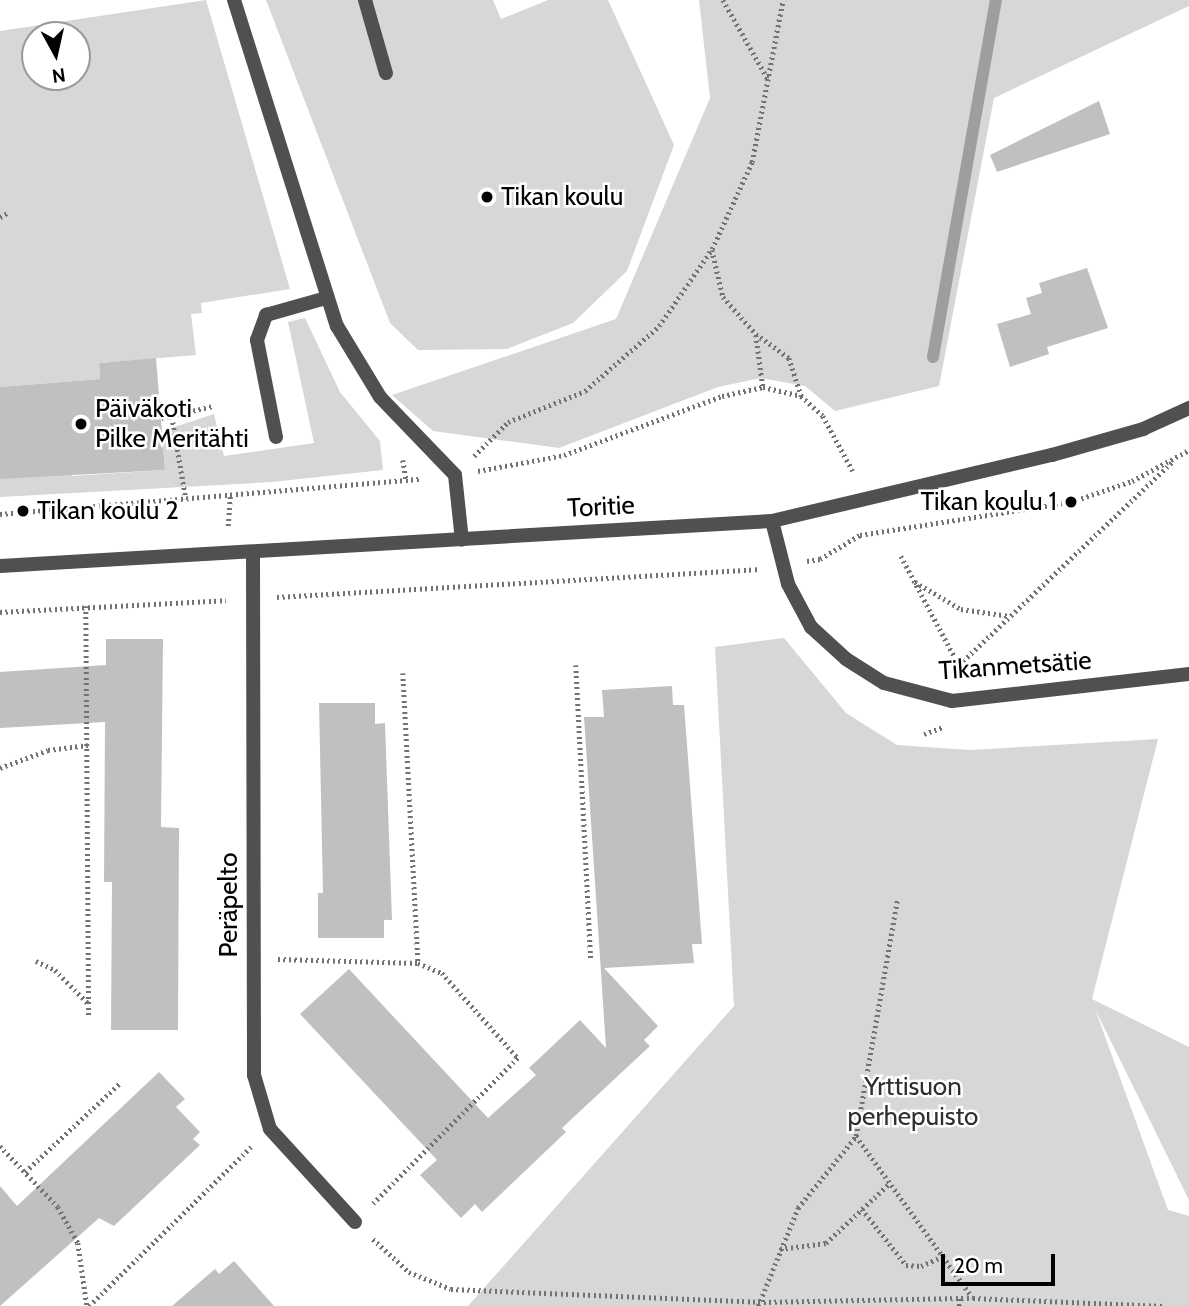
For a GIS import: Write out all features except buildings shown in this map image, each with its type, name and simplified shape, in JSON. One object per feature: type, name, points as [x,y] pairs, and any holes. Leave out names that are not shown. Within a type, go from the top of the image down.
[{"type":"street","points":[[233,0],[337,327],[380,397],[456,475],[463,540]]},
{"type":"street","points":[[365,0],[386,73]]},
{"type":"street","points":[[276,437],[257,340],[261,327],[266,315],[327,298]]},
{"type":"street","name":"Toritie","points":[[0,566],[772,521],[1052,455],[1143,429],[1189,408]]},
{"type":"street","name":"Tikanmetsätie","points":[[772,521],[781,565],[811,627],[846,659],[884,684],[952,701],[1189,674]]},
{"type":"street","name":"Peräpelto","points":[[253,553],[254,1075],[270,1129],[355,1222]]},
{"type":"path","points":[[723,0],[769,82]]},
{"type":"path","points":[[456,475],[508,422],[585,391],[659,326],[712,249],[752,162],[783,0]]},
{"type":"path","points":[[0,217],[9,212]]},
{"type":"path","points":[[712,249],[723,297],[756,334],[789,358],[801,396]]},
{"type":"path","points":[[756,334],[763,387]]},
{"type":"path","points":[[161,418],[213,406]]},
{"type":"path","points":[[172,417],[186,499]]},
{"type":"path","points":[[0,612],[727,573],[820,559],[860,535],[1071,502],[1132,481],[1189,450]]},
{"type":"path","points":[[924,734],[943,727],[952,701],[959,665],[1179,455]]},
{"type":"path","points":[[901,556],[959,665]]},
{"type":"path","points":[[914,582],[961,609],[1011,616]]},
{"type":"path","points":[[86,606],[89,1015]]},
{"type":"path","points":[[576,665],[591,960]]},
{"type":"path","points":[[403,673],[418,963]]},
{"type":"path","points":[[0,768],[48,750],[88,745]]},
{"type":"path","points":[[758,1304],[798,1208],[856,1136],[897,900]]},
{"type":"path","points":[[254,958],[418,963],[442,973],[518,1058],[355,1222],[410,1272],[451,1289],[758,1304],[973,1298],[1164,1306]]},
{"type":"path","points":[[36,961],[55,970],[89,1004]]},
{"type":"path","points":[[25,1172],[119,1084]]},
{"type":"path","points":[[88,1306],[270,1129]]},
{"type":"path","points":[[856,1136],[973,1298]]},
{"type":"path","points":[[0,1146],[58,1207],[78,1243],[88,1306]]},
{"type":"path","points":[[780,1249],[826,1243],[890,1183]]},
{"type":"path","points":[[862,1209],[906,1265],[921,1266],[943,1256]]},
{"type":"path","points":[[959,1306],[960,1298]]},
{"type":"green space","points":[[206,0],[290,289],[201,303],[202,313],[191,314],[196,355],[99,363],[100,379],[0,387],[0,31],[21,28],[21,91],[91,91],[91,21],[66,21]]},
{"type":"green space","name":"Tikan koulu","points":[[266,0],[493,0],[501,19],[548,0],[608,0],[674,145],[627,271],[573,323],[507,349],[418,350],[390,323]]},
{"type":"green space","points":[[699,0],[1189,0],[1189,6],[994,98],[939,386],[835,411],[805,386],[761,378],[718,387],[559,448],[433,431],[392,395],[616,319],[710,98]]},
{"type":"green space","points":[[305,318],[340,392],[380,441],[383,470],[272,482],[0,497],[0,479],[70,464],[72,476],[165,470],[162,431],[214,414],[224,456],[314,443],[288,322]]},
{"type":"green space","name":"Yrttisuon perhepuisto","points":[[784,638],[846,713],[897,745],[970,750],[1158,739],[1092,999],[1189,1047],[1189,1200],[1095,1009],[1168,1210],[1189,1216],[1189,1306],[468,1306],[734,1006],[715,647]]},
{"type":"waterway","points":[[933,357],[996,0]]},
{"type":"place","name":"Tikan koulu","points":[[487,197]]},
{"type":"place","name":"Päiväkoti Pilke Meritähti","points":[[81,424]]},
{"type":"place","name":"Tikan koulu 1","points":[[1071,502]]},
{"type":"place","name":"Tikan koulu 2","points":[[23,511]]}]
